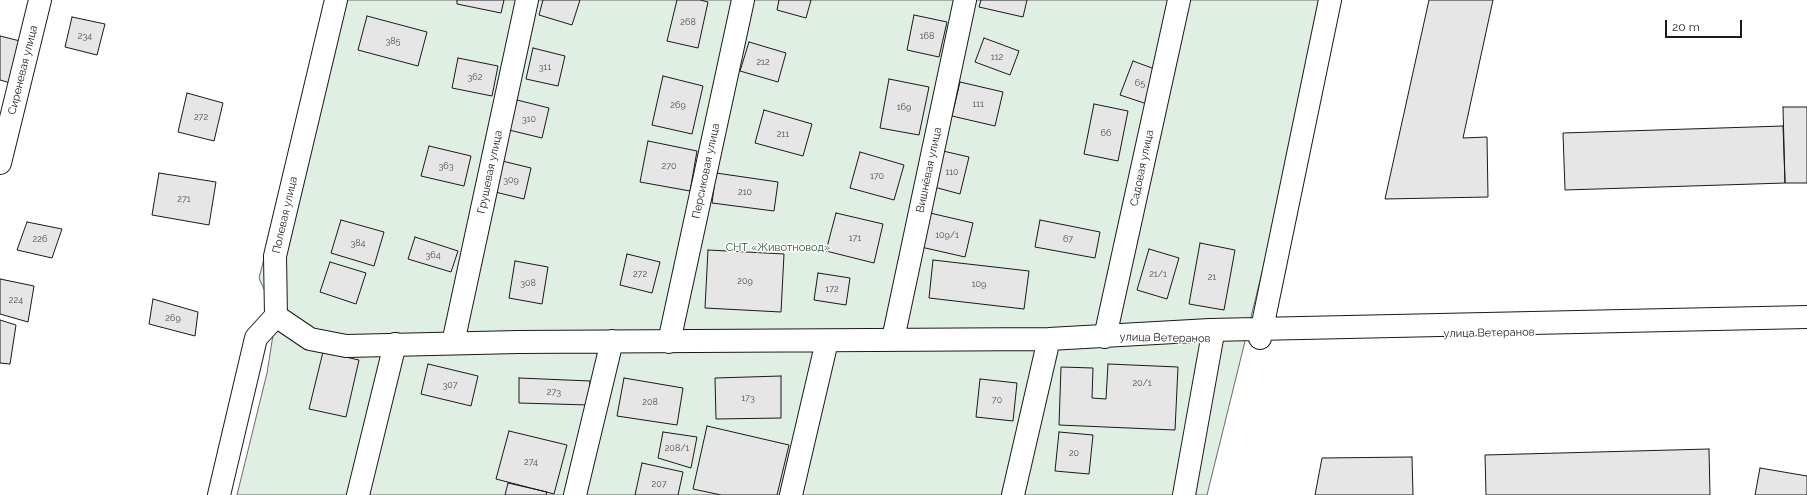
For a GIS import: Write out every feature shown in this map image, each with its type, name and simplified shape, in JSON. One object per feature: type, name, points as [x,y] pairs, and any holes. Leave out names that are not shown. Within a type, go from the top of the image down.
[{"type":"street","name":"Сиреневая улица","points":[[0,163],[40,0]]},
{"type":"street","name":"Полевая улица","points":[[276,316],[275,256],[336,0]]},
{"type":"street","name":"Грушевая улица","points":[[453,343],[527,0]]},
{"type":"street","name":"Персиковая улица","points":[[669,342],[743,0]]},
{"type":"street","name":"Вишнёвая улица","points":[[893,339],[965,0]]},
{"type":"street","name":"Садовая улица","points":[[1105,337],[1179,0]]},
{"type":"street","points":[[1260,333],[1330,0]]},
{"type":"street","points":[[219,495],[256,338],[276,316],[310,339],[346,346],[612,341],[827,341],[893,339],[1050,339],[1105,337]]},
{"type":"street","name":"улица Ветеранов","points":[[1105,337],[1212,339],[1260,333],[1807,317]]},
{"type":"street","name":"улица Ветеранов","points":[[1105,337],[1210,330],[1260,333],[1807,327]]},
{"type":"street","points":[[1013,495],[1050,339]]},
{"type":"street","points":[[1184,495],[1212,339]]},
{"type":"street","points":[[575,495],[612,341]]},
{"type":"street","points":[[791,495],[827,341]]},
{"type":"street","points":[[358,495],[395,344]]},
{"type":"green space","name":"СНТ «Животновод»","points":[[331,0],[1319,0],[1272,232],[1207,495],[237,495],[267,373],[276,316],[259,278]]},
{"type":"building","points":[[457,0],[504,0],[501,13],[457,4]]},
{"type":"building","points":[[543,0],[580,0],[572,25],[539,15]]},
{"type":"building","points":[[677,0],[700,0],[708,2],[698,48],[667,41]]},
{"type":"building","points":[[779,0],[811,0],[806,18],[777,10]]},
{"type":"building","points":[[981,0],[1027,0],[1023,17],[979,7]]},
{"type":"building","points":[[1429,0],[1493,0],[1463,138],[1487,137],[1488,197],[1385,199]]},
{"type":"building","points":[[914,15],[947,22],[939,57],[907,50]]},
{"type":"building","points":[[367,16],[427,32],[418,66],[358,50]]},
{"type":"building","points":[[72,17],[105,24],[97,55],[65,47]]},
{"type":"building","points":[[0,36],[24,42],[14,84],[0,80]]},
{"type":"building","points":[[984,38],[1019,51],[1010,75],[975,62]]},
{"type":"building","points":[[749,42],[786,53],[778,82],[740,71]]},
{"type":"building","points":[[533,48],[565,56],[558,86],[526,79]]},
{"type":"building","points":[[458,58],[498,66],[492,96],[452,88]]},
{"type":"building","points":[[1133,61],[1160,71],[1147,104],[1120,95]]},
{"type":"building","points":[[663,76],[703,86],[692,134],[652,125]]},
{"type":"building","points":[[889,79],[929,87],[919,135],[880,128]]},
{"type":"building","points":[[960,82],[1003,92],[995,126],[952,116]]},
{"type":"building","points":[[187,93],[223,103],[214,141],[178,132]]},
{"type":"building","points":[[517,100],[549,108],[542,138],[509,130]]},
{"type":"building","points":[[1094,104],[1128,111],[1118,161],[1084,154]]},
{"type":"building","points":[[1783,107],[1807,107],[1807,183],[1785,183]]},
{"type":"building","points":[[764,110],[812,124],[803,156],[755,143]]},
{"type":"building","points":[[1783,126],[1785,183],[1565,190],[1563,133]]},
{"type":"building","points":[[648,141],[697,151],[690,191],[640,182]]},
{"type":"building","points":[[429,146],[471,156],[464,186],[421,176]]},
{"type":"building","points":[[943,151],[969,157],[960,194],[934,187]]},
{"type":"building","points":[[860,152],[904,165],[894,200],[850,188]]},
{"type":"building","points":[[498,160],[531,168],[524,199],[491,191]]},
{"type":"building","points":[[159,173],[216,182],[209,225],[152,215]]},
{"type":"building","points":[[716,173],[778,182],[774,211],[712,203]]},
{"type":"building","points":[[836,213],[883,224],[874,263],[826,251]]},
{"type":"building","points":[[930,213],[973,223],[965,257],[921,247]]},
{"type":"building","points":[[341,220],[384,232],[374,266],[331,253]]},
{"type":"building","points":[[1040,220],[1100,232],[1095,258],[1035,247]]},
{"type":"building","points":[[27,222],[62,229],[52,258],[17,250]]},
{"type":"building","points":[[415,237],[458,251],[451,272],[408,259]]},
{"type":"building","points":[[1200,243],[1235,250],[1224,310],[1189,304]]},
{"type":"building","points":[[1149,249],[1179,258],[1167,299],[1137,290]]},
{"type":"building","points":[[708,250],[784,254],[781,312],[705,308]]},
{"type":"building","points":[[627,254],[660,262],[652,293],[620,285]]},
{"type":"building","points":[[933,260],[1029,271],[1024,309],[929,298]]},
{"type":"building","points":[[515,261],[548,267],[542,304],[509,298]]},
{"type":"building","points":[[330,262],[366,273],[356,304],[320,292]]},
{"type":"building","points":[[818,273],[850,278],[846,305],[814,300]]},
{"type":"building","points":[[0,279],[34,286],[28,322],[0,314]]},
{"type":"building","points":[[153,299],[198,312],[195,336],[149,324]]},
{"type":"building","points":[[0,320],[16,325],[10,364],[0,363]]},
{"type":"building","points":[[323,352],[359,360],[346,417],[309,409]]},
{"type":"building","points":[[428,364],[478,376],[471,406],[421,394]]},
{"type":"building","points":[[1108,364],[1178,367],[1175,430],[1059,425],[1061,367],[1093,368],[1092,398],[1106,399]]},
{"type":"building","points":[[781,376],[781,418],[716,419],[715,378]]},
{"type":"building","points":[[519,378],[590,381],[589,405],[519,403]]},
{"type":"building","points":[[624,378],[683,388],[677,425],[617,416]]},
{"type":"building","points":[[980,379],[1017,383],[1013,421],[976,417]]},
{"type":"building","points":[[707,426],[789,445],[777,495],[721,495],[693,489]]},
{"type":"building","points":[[509,431],[567,445],[554,494],[496,479]]},
{"type":"building","points":[[663,432],[697,437],[691,468],[658,458]]},
{"type":"building","points":[[1059,432],[1093,435],[1089,474],[1055,471]]},
{"type":"building","points":[[1709,449],[1710,495],[1486,495],[1485,455]]},
{"type":"building","points":[[1412,457],[1413,495],[1315,495],[1322,458]]},
{"type":"building","points":[[642,463],[683,472],[678,495],[635,495]]},
{"type":"building","points":[[1760,468],[1807,476],[1807,495],[1755,495]]},
{"type":"building","points":[[508,483],[547,492],[546,495],[505,495]]}]
